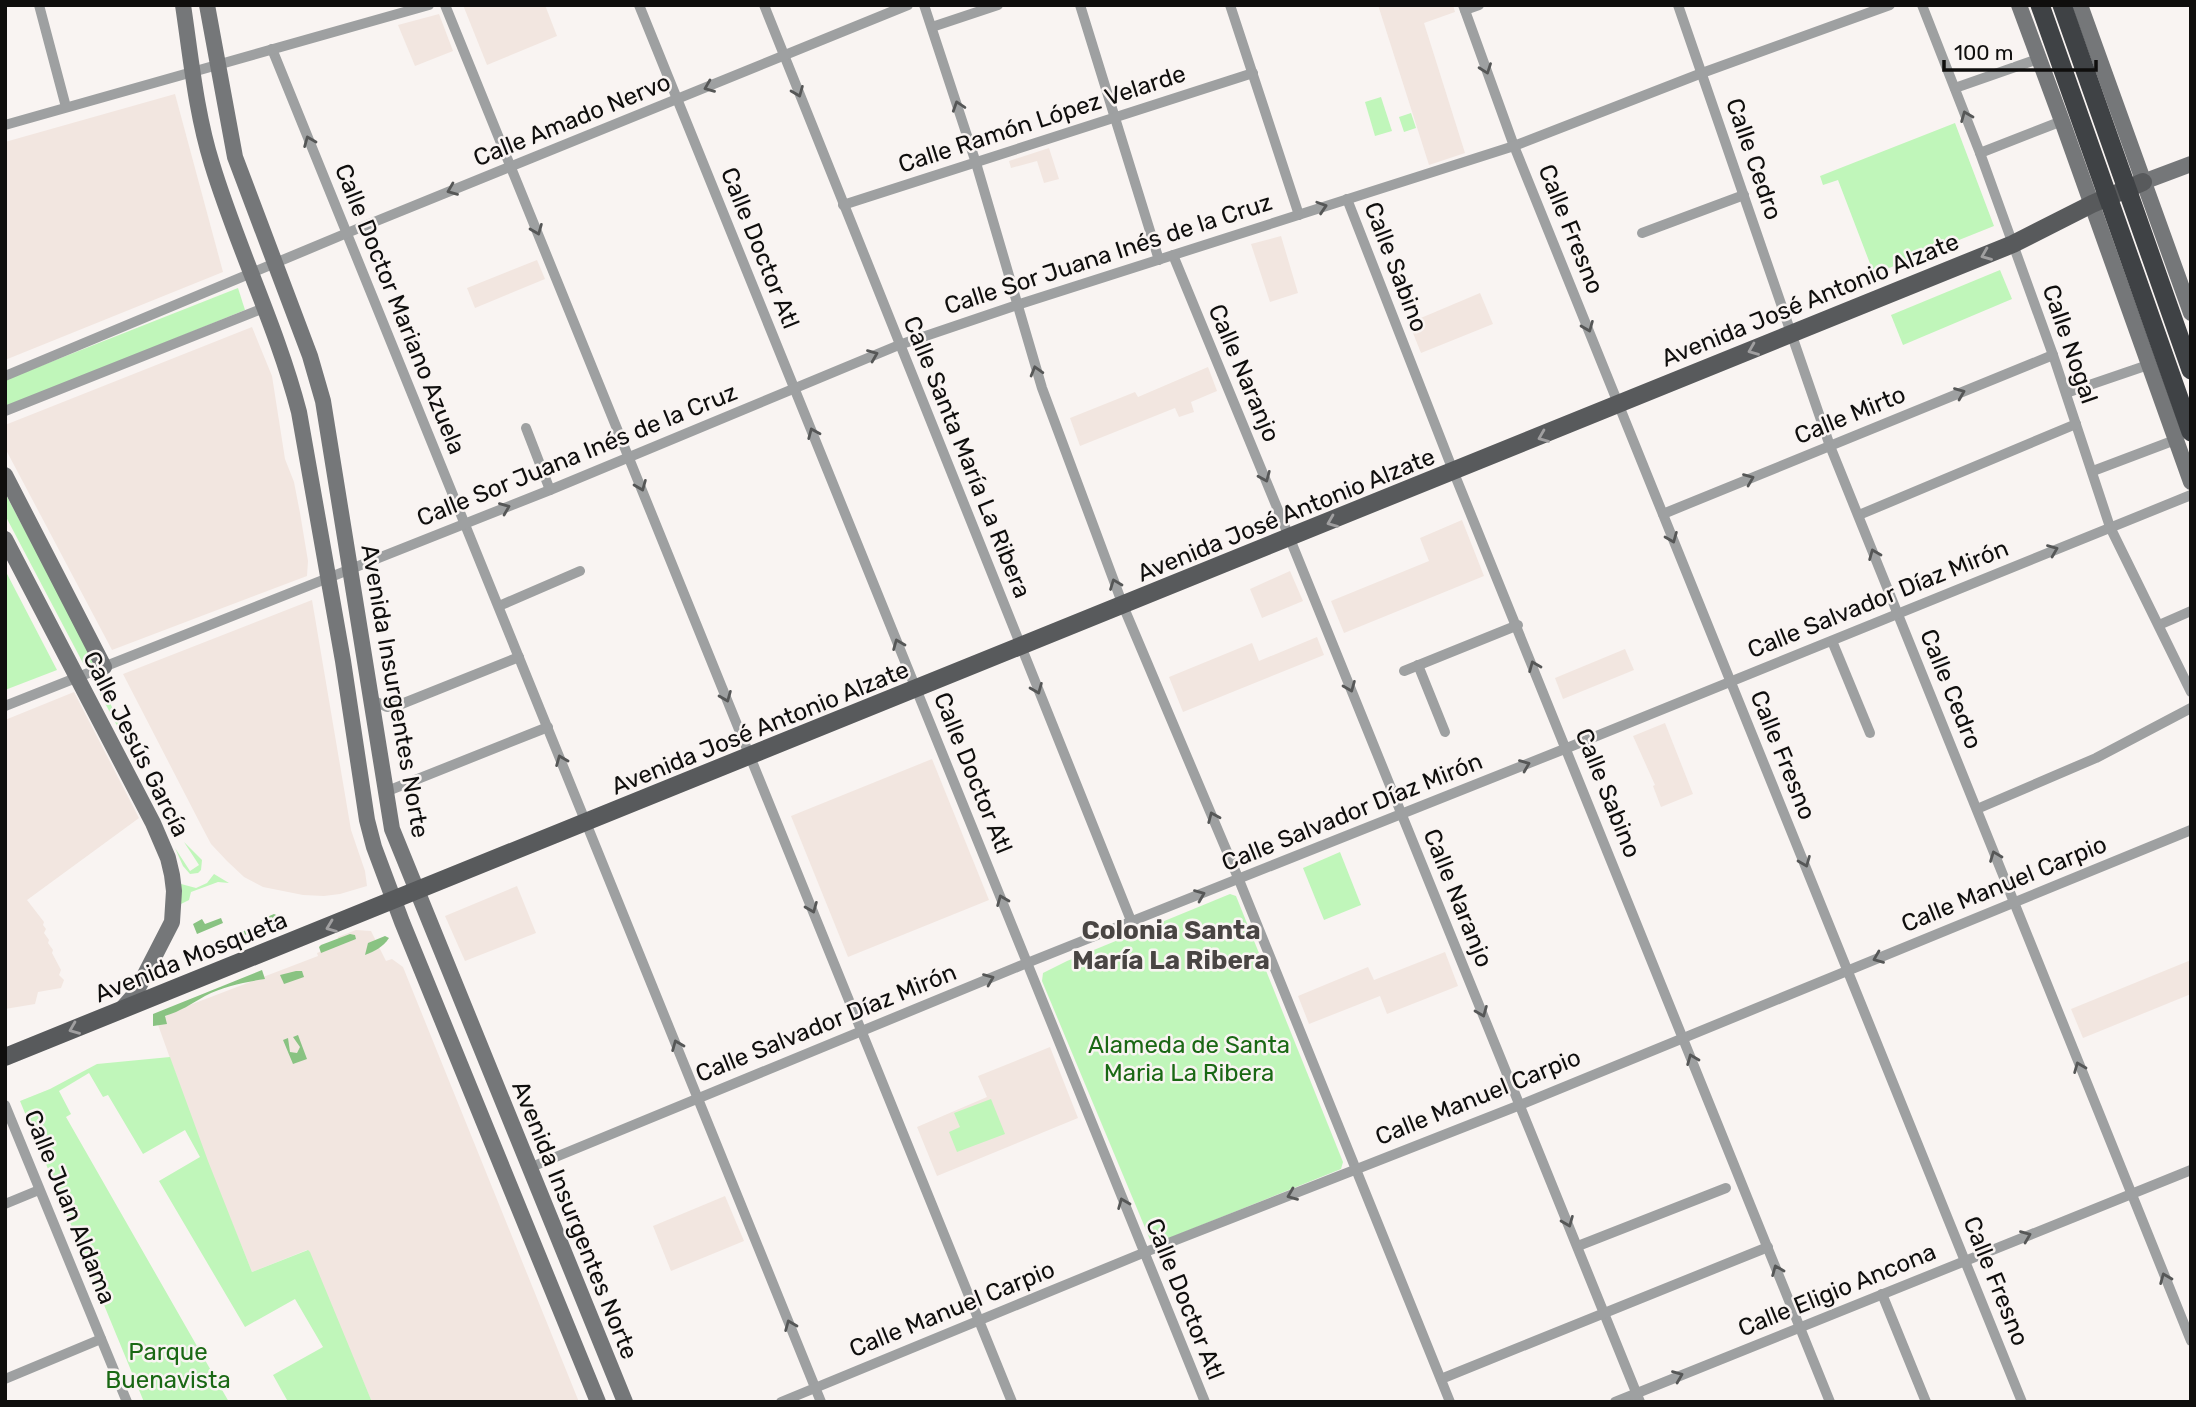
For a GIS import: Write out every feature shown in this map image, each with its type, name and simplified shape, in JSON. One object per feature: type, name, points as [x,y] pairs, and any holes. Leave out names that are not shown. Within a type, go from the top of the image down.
[{"type":"highway","points":[[2040,5],[2183,436]]},
{"type":"highway","points":[[2062,5],[2191,370]]},
{"type":"main road","name":"Avenida Insurgentes Norte","points":[[183,5],[202,126],[211,163],[291,383],[299,412],[374,847],[598,1402]]},
{"type":"main road","name":"Avenida Insurgentes Norte","points":[[206,5],[235,157],[319,385],[392,829],[625,1402]]},
{"type":"main road","points":[[2019,5],[2148,365],[2183,436],[2191,482]]},
{"type":"main road","points":[[2080,5],[2191,313]]},
{"type":"main road","name":"Avenida José Antonio Alzate","points":[[395,902],[1021,650],[1793,334],[2012,244],[2092,204],[2191,164]]},
{"type":"main road","name":"Calle Jesús García","points":[[5,475],[104,667]]},
{"type":"main road","name":"Calle Jesús García","points":[[5,539],[162,840],[168,858],[174,891],[170,928],[135,994],[120,1011]]},
{"type":"main road","name":"Avenida Mosqueta","points":[[5,1057],[395,902]]},
{"type":"street","points":[[39,5],[66,107]]},
{"type":"street","points":[[5,125],[429,5]]},
{"type":"street","points":[[445,5],[1012,1402]]},
{"type":"street","name":"Calle Doctor Atl","points":[[639,5],[1205,1402]]},
{"type":"street","name":"Calle Santa María La Ribera","points":[[764,5],[1132,923]]},
{"type":"street","name":"Calle Amado Nervo","points":[[5,376],[347,233],[908,5]]},
{"type":"street","points":[[924,5],[976,163],[1042,388],[1124,608],[1239,880],[1450,1402]]},
{"type":"street","points":[[932,27],[998,5]]},
{"type":"street","points":[[1080,5],[1158,260]]},
{"type":"street","points":[[1230,5],[1299,215]]},
{"type":"street","points":[[1464,7],[1479,5]]},
{"type":"street","name":"Calle Cedro","points":[[1678,5],[1830,446],[2191,1341]]},
{"type":"street","name":"Calle Sor Juana Inés de la Cruz","points":[[5,706],[551,490],[899,345],[1017,304],[1514,146],[1702,73],[1890,5]]},
{"type":"street","name":"Calle Nogal","points":[[1922,5],[1980,153],[2053,355],[2110,527],[2191,692]]},
{"type":"street","name":"Calle Fresno","points":[[1464,7],[1514,146],[2022,1402]]},
{"type":"street","name":"Calle Doctor Mariano Azuela","points":[[272,49],[821,1402]]},
{"type":"street","points":[[1955,88],[2038,58]]},
{"type":"street","name":"Calle Ramón López Velarde","points":[[843,205],[1253,73]]},
{"type":"street","points":[[1980,153],[2062,121]]},
{"type":"street","points":[[1642,233],[1744,195]]},
{"type":"street","name":"Calle Sabino","points":[[1347,199],[1454,473],[1518,625],[1830,1402]]},
{"type":"street","name":"Calle Naranjo","points":[[1173,255],[1638,1398]]},
{"type":"street","points":[[5,411],[264,307]]},
{"type":"street","name":"Calle Mirto","points":[[1663,514],[2053,355]]},
{"type":"street","points":[[2066,393],[2148,365]]},
{"type":"street","points":[[1859,514],[2076,424]]},
{"type":"street","points":[[526,428],[551,490]]},
{"type":"street","points":[[2093,471],[2183,436]]},
{"type":"street","name":"Calle Salvador Díaz Mirón","points":[[529,1168],[1027,963],[1401,815],[2191,495]]},
{"type":"street","points":[[499,606],[580,571]]},
{"type":"street","points":[[2160,625],[2191,611]]},
{"type":"street","points":[[1404,671],[1518,625]]},
{"type":"street","points":[[1832,641],[1870,733]]},
{"type":"street","points":[[370,699],[387,707],[399,705],[519,657]]},
{"type":"street","points":[[1418,665],[1445,732]]},
{"type":"street","points":[[1977,809],[2096,758],[2191,708]]},
{"type":"street","points":[[385,792],[548,727]]},
{"type":"street","name":"Calle Manuel Carpio","points":[[781,1402],[1143,1253],[1520,1105],[2191,830]]},
{"type":"street","name":"Calle Juan Aldama","points":[[5,1105],[127,1402]]},
{"type":"street","name":"Calle Eligio Ancona","points":[[1615,1402],[1638,1398],[1800,1327],[2191,1170]]},
{"type":"street","points":[[1578,1246],[1726,1188]]},
{"type":"street","points":[[5,1204],[39,1190]]},
{"type":"street","points":[[1441,1379],[1768,1247]]},
{"type":"street","points":[[1882,1294],[1926,1402]]},
{"type":"street","points":[[5,1379],[101,1339]]},
{"type":"shaded area","points":[[463,5],[545,5],[557,36],[487,65]]},
{"type":"shaded area","points":[[1378,5],[1453,5],[1455,12],[1424,23],[1465,153],[1429,165]]},
{"type":"shaded area","points":[[439,14],[453,51],[415,66],[398,25]]},
{"type":"shaded area","points":[[175,94],[223,272],[5,360],[5,142]]},
{"type":"shaded area","points":[[1049,148],[1059,179],[1044,183],[1037,161],[1011,168],[1009,161]]},
{"type":"shaded area","points":[[1281,236],[1298,293],[1270,302],[1251,244]]},
{"type":"shaded area","points":[[537,260],[545,279],[475,308],[467,288]]},
{"type":"shaded area","points":[[1480,293],[1493,324],[1421,353],[1409,323]]},
{"type":"shaded area","points":[[252,327],[272,376],[285,459],[294,482],[300,513],[308,561],[307,576],[112,650],[5,448],[5,425]]},
{"type":"shaded area","points":[[1208,367],[1217,391],[1191,402],[1194,412],[1179,417],[1175,408],[1080,446],[1070,418],[1135,392],[1138,397]]},
{"type":"shaded area","points":[[1462,520],[1484,576],[1344,633],[1331,601],[1429,561],[1420,538]]},
{"type":"shaded area","points":[[1290,571],[1303,601],[1262,618],[1250,589]]},
{"type":"shaded area","points":[[312,600],[351,830],[365,871],[367,886],[324,896],[263,887],[244,877],[211,844],[123,674]]},
{"type":"shaded area","points":[[1317,637],[1324,655],[1183,712],[1169,677],[1252,643],[1259,661]]},
{"type":"shaded area","points":[[1625,649],[1634,670],[1563,699],[1555,678]]},
{"type":"shaded area","points":[[74,692],[139,818],[27,900],[44,922],[44,933],[61,970],[59,975],[64,980],[61,988],[38,992],[35,1004],[5,1009],[5,720]]},
{"type":"shaded area","points":[[1665,723],[1693,794],[1661,807],[1653,786],[1655,785],[1633,736]]},
{"type":"shaded area","points":[[932,759],[989,900],[848,957],[791,816]]},
{"type":"shaded area","points":[[517,886],[536,933],[465,961],[445,916]]},
{"type":"shaded area","points":[[356,930],[371,931],[386,961],[392,959],[403,967],[579,1402],[372,1402],[307,1250],[252,1272],[207,1161],[157,1022],[174,1011],[318,956],[317,953],[339,944],[338,937]]},
{"type":"shaded area","points":[[1445,952],[1458,986],[1387,1014],[1380,996],[1309,1024],[1298,996],[1368,967],[1374,980]]},
{"type":"shaded area","points":[[2191,960],[2191,994],[2083,1038],[2071,1009]]},
{"type":"shaded area","points":[[1050,1047],[1078,1118],[937,1176],[917,1127],[987,1097],[978,1076]]},
{"type":"shaded area","points":[[725,1196],[744,1241],[671,1271],[653,1226]]},
{"type":"green space","points":[[1381,97],[1392,131],[1375,136],[1365,102]]},
{"type":"green space","points":[[1411,113],[1416,128],[1404,132],[1399,117]]},
{"type":"green space","points":[[1955,123],[1994,226],[1874,274],[1838,180],[1823,185],[1820,176]]},
{"type":"green space","points":[[2000,270],[2012,299],[1903,345],[1891,315]]},
{"type":"green space","points":[[238,288],[245,310],[5,408],[5,380]]},
{"type":"green space","points":[[5,493],[96,664],[88,669],[5,515]]},
{"type":"green space","points":[[5,570],[57,670],[5,690]]},
{"type":"green space","points":[[103,688],[132,750],[131,752],[98,690]]},
{"type":"green space","points":[[184,842],[202,860],[198,873],[190,874],[183,866],[175,848],[190,871],[199,865]]},
{"type":"green space","points":[[1340,852],[1361,905],[1324,920],[1303,868]]},
{"type":"green space","points":[[214,874],[229,883],[218,882],[191,892],[189,900],[179,905],[181,884],[196,888],[207,883]]},
{"type":"green space","name":"Alameda de Santa Maria La Ribera","points":[[1230,894],[1236,896],[1343,1162],[1341,1169],[1157,1243],[1151,1242],[1042,981],[1043,973]]},
{"type":"green space","points":[[274,914],[285,919],[240,937],[239,933],[268,921],[267,917]]},
{"type":"green space","points":[[221,918],[223,923],[197,934],[193,924],[202,919],[205,924]]},
{"type":"green space","points":[[350,934],[355,935],[356,939],[321,953],[321,945]]},
{"type":"green space","points":[[385,936],[389,938],[384,944],[365,955],[368,943]]},
{"type":"green space","points":[[262,970],[265,979],[212,993],[165,1016],[167,1024],[153,1026],[153,1014]]},
{"type":"green space","points":[[302,971],[304,977],[284,984],[280,975]]},
{"type":"green space","points":[[298,1035],[307,1059],[293,1064],[283,1040],[288,1038],[290,1052],[297,1053],[300,1047],[293,1037]]},
{"type":"green space","name":"Parque Buenavista","points":[[170,1057],[252,1272],[308,1250],[310,1252],[372,1402],[286,1402],[273,1375],[323,1347],[295,1299],[245,1327],[159,1181],[200,1157],[185,1130],[143,1154],[108,1095],[103,1097],[89,1073],[59,1091],[71,1114],[66,1117],[229,1402],[144,1402],[20,1101],[50,1089],[97,1064]]},
{"type":"green space","points":[[991,1099],[1005,1134],[957,1152],[949,1132],[960,1127],[954,1113]]},
{"type":"district","name":"Colonia Santa María La Ribera","points":[[1171,945]]}]
